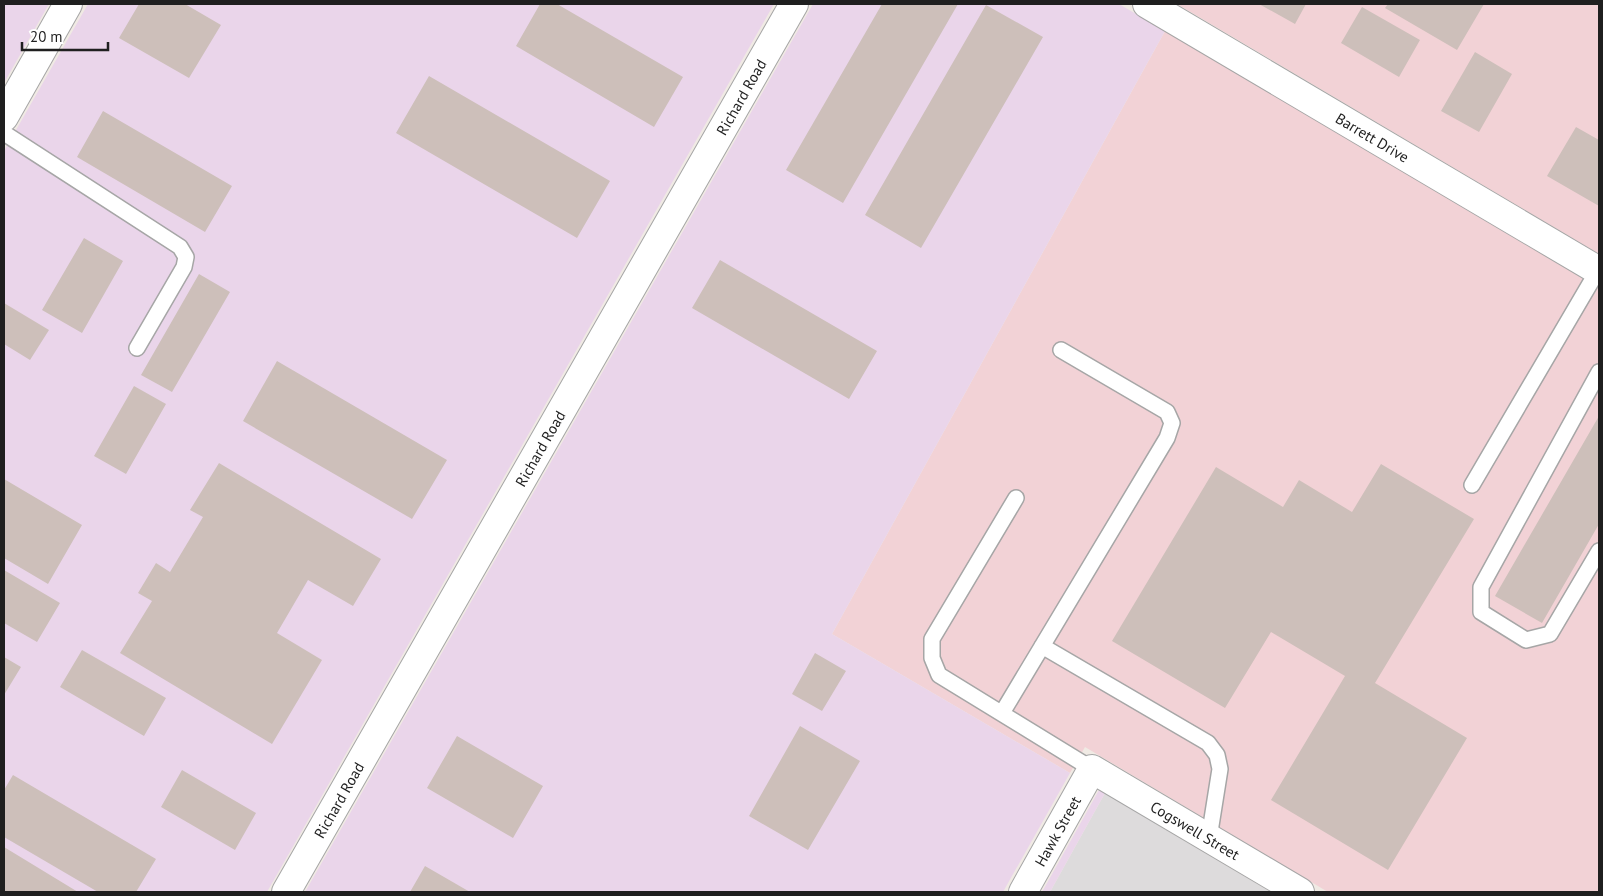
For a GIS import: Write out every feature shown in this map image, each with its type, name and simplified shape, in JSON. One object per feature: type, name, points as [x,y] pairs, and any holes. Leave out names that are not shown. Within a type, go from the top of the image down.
[{"type":"street","points":[[4,117],[68,4]]},
{"type":"street","name":"Richard Road","points":[[286,892],[794,4]]},
{"type":"street","name":"Barrett Drive","points":[[1147,4],[1599,271]]},
{"type":"street","name":"Cogswell Street","points":[[1092,768],[1300,892]]},
{"type":"street","name":"Hawk Street","points":[[1023,892],[1092,768]]},
{"type":"lane","points":[[4,133],[180,247],[186,256],[184,267],[137,348]]},
{"type":"lane","points":[[1472,485],[1599,271]]},
{"type":"lane","points":[[1002,713],[1167,438],[1172,423],[1167,412],[1061,350]]},
{"type":"lane","points":[[1599,372],[1481,586],[1481,612],[1526,640],[1550,634],[1599,551]]},
{"type":"lane","points":[[1016,498],[932,639],[932,658],[939,675],[1092,768]]},
{"type":"lane","points":[[1042,646],[1208,743],[1216,754],[1220,769],[1209,838]]},
{"type":"shaded area","points":[[4,4],[49,4],[4,83]]},
{"type":"shaded area","points":[[88,4],[774,4],[267,892],[4,892],[4,151]]},
{"type":"shaded area","points":[[813,4],[1119,4],[1165,31],[832,634],[1070,773],[1003,892],[305,892]]},
{"type":"shaded area","points":[[1177,4],[1599,4],[1599,254]]},
{"type":"shaded area","points":[[1165,31],[1599,288],[1599,892],[1328,892],[1085,747],[1070,773],[832,634]]},
{"type":"shaded area","points":[[1099,790],[1105,793],[1050,892],[1042,892]]},
{"type":"shaded area","points":[[1105,793],[1271,892],[1050,892]]},
{"type":"building","points":[[139,4],[185,4],[221,25],[189,78],[119,38]]},
{"type":"building","points":[[540,4],[557,4],[683,77],[654,127],[516,46]]},
{"type":"building","points":[[882,4],[958,4],[843,203],[786,170]]},
{"type":"building","points":[[1259,4],[1306,4],[1295,24]]},
{"type":"building","points":[[1388,4],[1484,4],[1457,50],[1385,8]]},
{"type":"building","points":[[986,5],[1043,37],[921,248],[865,215]]},
{"type":"building","points":[[1362,7],[1420,40],[1399,77],[1341,43]]},
{"type":"building","points":[[1475,52],[1512,74],[1479,132],[1441,111]]},
{"type":"building","points":[[429,76],[610,181],[577,238],[396,133]]},
{"type":"building","points":[[103,111],[232,186],[205,232],[77,157]]},
{"type":"building","points":[[1576,127],[1599,140],[1599,206],[1547,176]]},
{"type":"building","points":[[84,238],[123,261],[82,333],[42,310]]},
{"type":"building","points":[[720,260],[877,351],[849,399],[692,308]]},
{"type":"building","points":[[199,274],[230,292],[172,392],[141,375]]},
{"type":"building","points":[[4,303],[49,330],[30,360],[4,344]]},
{"type":"building","points":[[277,361],[447,460],[412,519],[243,421]]},
{"type":"building","points":[[134,386],[166,404],[126,474],[94,456]]},
{"type":"building","points":[[1599,416],[1599,524],[1542,623],[1495,596]]},
{"type":"building","points":[[219,463],[381,559],[353,606],[308,580],[277,633],[322,660],[272,744],[120,653],[152,601],[138,593],[156,563],[170,572],[203,517],[190,510]]},
{"type":"building","points":[[1381,464],[1474,519],[1375,683],[1467,738],[1388,870],[1271,800],[1345,676],[1271,632],[1225,708],[1112,641],[1216,467],[1283,507],[1299,480],[1352,512]]},
{"type":"building","points":[[4,479],[82,525],[48,584],[4,558]]},
{"type":"building","points":[[4,570],[60,603],[37,642],[4,623]]},
{"type":"building","points":[[82,650],[166,698],[144,736],[60,687]]},
{"type":"building","points":[[815,653],[846,671],[822,711],[792,694]]},
{"type":"building","points":[[4,657],[21,667],[4,695]]},
{"type":"building","points":[[800,726],[860,761],[808,850],[749,816]]},
{"type":"building","points":[[457,736],[543,786],[513,838],[427,788]]},
{"type":"building","points":[[182,770],[256,813],[235,850],[161,807]]},
{"type":"building","points":[[13,775],[156,859],[136,892],[98,892],[4,837],[4,790]]},
{"type":"building","points":[[4,847],[78,892],[4,892]]},
{"type":"building","points":[[425,866],[470,892],[410,892]]}]
